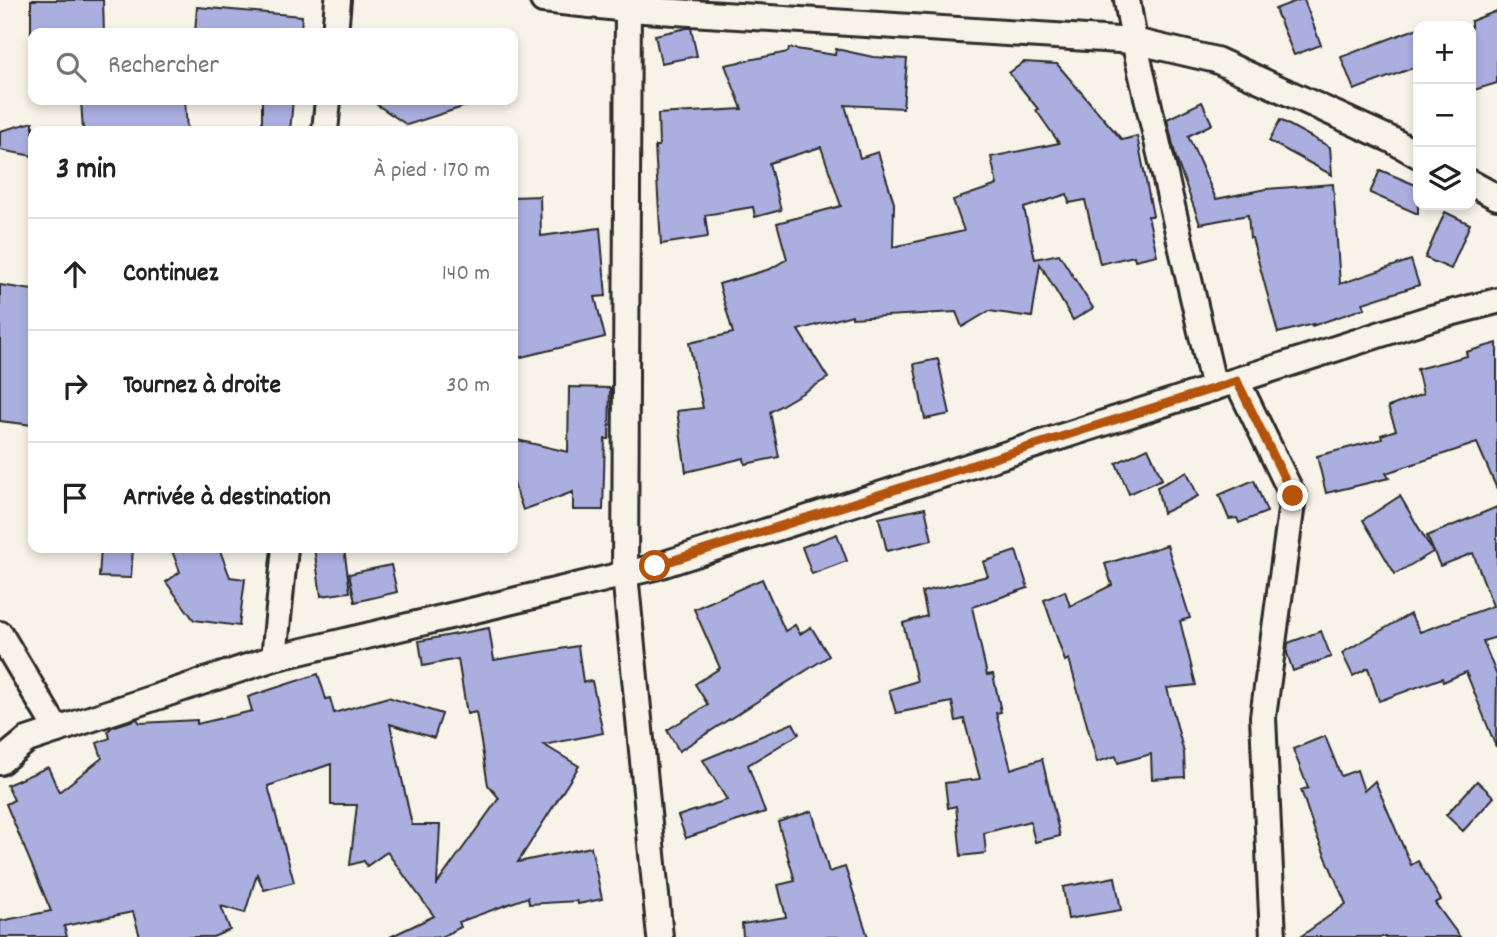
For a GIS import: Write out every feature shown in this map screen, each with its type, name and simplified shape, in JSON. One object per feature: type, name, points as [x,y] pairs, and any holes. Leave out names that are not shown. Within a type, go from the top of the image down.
[{"type":"street","points":[[335,28],[338,0]]},
{"type":"street","points":[[543,0],[1135,41],[1216,60],[1413,152]]},
{"type":"street","points":[[1128,0],[1135,41],[1226,385],[1293,496],[1263,717],[1273,937]]},
{"type":"street","points":[[628,4],[625,574],[660,937]]},
{"type":"street","points":[[325,126],[328,105]]},
{"type":"street","points":[[1476,186],[1497,197]]},
{"type":"street","points":[[0,762],[27,740],[274,657],[655,566],[1431,318],[1497,301]]},
{"type":"street","points":[[274,657],[284,553]]},
{"type":"street","points":[[0,634],[58,730]]},
{"type":"building","points":[[31,0],[103,0],[104,28],[31,28]]},
{"type":"building","points":[[1304,0],[1321,45],[1294,55],[1275,9]]},
{"type":"building","points":[[197,7],[302,16],[301,28],[195,28]]},
{"type":"building","points":[[1497,11],[1497,83],[1476,89],[1476,21],[1471,21]]},
{"type":"building","points":[[691,28],[697,56],[661,63],[655,35]]},
{"type":"building","points":[[1413,30],[1413,68],[1354,90],[1341,57]]},
{"type":"building","points":[[789,48],[835,55],[836,49],[873,57],[907,59],[903,108],[845,105],[860,158],[878,152],[894,203],[893,247],[964,231],[953,200],[997,185],[991,157],[1059,143],[1036,110],[1038,109],[1009,73],[1024,62],[1057,64],[1122,140],[1137,136],[1153,216],[1148,216],[1157,255],[1135,260],[1134,256],[1100,264],[1085,200],[1069,203],[1067,194],[1024,208],[1035,259],[1059,254],[1093,308],[1073,320],[1040,264],[1032,317],[989,311],[962,327],[956,312],[852,318],[852,315],[798,330],[828,378],[770,412],[779,457],[745,464],[744,458],[686,472],[677,411],[703,408],[689,343],[733,333],[719,284],[770,269],[787,259],[777,223],[841,206],[821,147],[769,163],[781,210],[755,217],[753,207],[705,215],[708,237],[661,244],[655,146],[659,146],[658,114],[742,109],[725,65],[788,52]]},
{"type":"building","points":[[1202,102],[1212,124],[1188,136],[1216,199],[1266,189],[1333,184],[1340,284],[1411,260],[1419,285],[1363,303],[1365,308],[1312,326],[1313,324],[1278,333],[1250,238],[1248,215],[1200,224],[1176,158],[1167,119]]},
{"type":"building","points":[[81,105],[185,105],[187,126],[83,126]]},
{"type":"building","points":[[262,105],[293,105],[290,126],[262,126]]},
{"type":"building","points":[[377,105],[469,105],[407,125]]},
{"type":"building","points":[[1280,120],[1330,147],[1332,175],[1269,141]]},
{"type":"building","points":[[33,122],[33,126],[28,126],[28,155],[0,150],[0,131]]},
{"type":"building","points":[[1380,170],[1413,184],[1413,210],[1418,210],[1418,214],[1370,193]]},
{"type":"building","points":[[540,196],[541,236],[600,228],[606,296],[595,297],[605,337],[518,358],[518,197]]},
{"type":"building","points":[[1445,212],[1470,224],[1451,269],[1425,258]]},
{"type":"building","points":[[0,285],[28,289],[28,424],[0,421]]},
{"type":"building","points":[[1497,343],[1497,489],[1477,443],[1386,473],[1389,478],[1326,493],[1317,456],[1382,439],[1381,435],[1396,430],[1388,407],[1423,394],[1417,369],[1467,356],[1466,352]]},
{"type":"building","points":[[938,359],[950,414],[925,419],[914,364]]},
{"type":"building","points":[[569,387],[610,388],[603,510],[573,510],[573,492],[523,510],[518,496],[518,440],[568,452]]},
{"type":"building","points":[[1148,448],[1162,479],[1129,494],[1116,463]]},
{"type":"building","points":[[1187,472],[1198,496],[1163,513],[1157,487]]},
{"type":"building","points":[[1254,480],[1267,512],[1239,523],[1237,518],[1229,519],[1219,495]]},
{"type":"building","points":[[1400,496],[1433,552],[1395,574],[1363,520]]},
{"type":"building","points":[[1497,507],[1497,637],[1483,641],[1497,676],[1496,747],[1466,672],[1443,682],[1442,678],[1379,701],[1368,668],[1353,676],[1342,653],[1410,614],[1420,632],[1493,606],[1473,553],[1440,566],[1427,536]]},
{"type":"building","points":[[925,508],[932,540],[887,551],[879,518]]},
{"type":"building","points":[[837,534],[847,561],[812,574],[802,547]]},
{"type":"building","points":[[1167,545],[1190,618],[1180,621],[1196,685],[1167,688],[1184,753],[1185,777],[1152,779],[1151,754],[1118,763],[1116,756],[1097,762],[1069,659],[1065,661],[1044,600],[1065,591],[1070,606],[1112,585],[1105,564]]},
{"type":"building","points":[[1016,551],[1028,588],[972,607],[987,675],[993,674],[1001,712],[996,713],[1011,769],[1042,759],[1060,836],[1035,842],[1030,821],[984,833],[986,853],[961,856],[956,806],[948,808],[945,783],[980,779],[964,719],[956,721],[952,702],[896,713],[889,690],[917,681],[903,623],[927,616],[922,592],[988,576],[983,562]]},
{"type":"building","points":[[101,553],[133,553],[131,578],[99,577]]},
{"type":"building","points":[[173,553],[221,553],[230,577],[245,579],[239,626],[194,620],[166,582],[180,572]]},
{"type":"building","points":[[315,553],[345,553],[350,592],[321,596]]},
{"type":"building","points":[[391,565],[397,592],[355,602],[349,574]]},
{"type":"building","points":[[762,579],[785,631],[795,625],[800,634],[811,627],[829,656],[679,751],[667,730],[708,705],[695,684],[720,668],[694,609]]},
{"type":"building","points":[[489,628],[494,660],[578,646],[583,682],[592,681],[603,733],[544,745],[579,766],[518,862],[591,847],[602,899],[578,904],[577,901],[529,904],[528,897],[459,922],[461,927],[441,937],[390,937],[434,916],[387,852],[367,866],[364,861],[350,865],[357,805],[331,805],[331,764],[268,786],[294,882],[264,890],[257,874],[245,913],[221,906],[230,930],[213,937],[140,937],[133,912],[64,926],[67,937],[0,937],[0,921],[51,911],[6,804],[14,800],[7,785],[48,767],[59,792],[102,758],[97,743],[110,738],[108,731],[112,727],[137,719],[140,723],[197,720],[197,724],[252,711],[248,697],[318,674],[334,713],[388,697],[442,714],[434,738],[390,724],[412,825],[440,825],[437,884],[499,798],[488,785],[476,712],[467,714],[458,659],[423,666],[419,641]]},
{"type":"building","points":[[1321,631],[1331,657],[1293,671],[1287,653],[1288,643]]},
{"type":"building","points":[[793,723],[799,734],[748,765],[765,812],[686,838],[678,816],[727,800],[703,760]]},
{"type":"building","points":[[1325,736],[1341,776],[1357,770],[1364,791],[1375,781],[1411,865],[1418,861],[1441,900],[1435,903],[1460,937],[1300,937],[1346,904],[1315,832],[1301,790],[1308,788],[1293,749]]},
{"type":"building","points":[[1477,781],[1494,797],[1463,831],[1446,815]]},
{"type":"building","points":[[812,811],[829,872],[845,867],[868,937],[743,937],[742,924],[786,917],[778,885],[795,881],[778,822]]},
{"type":"building","points":[[1115,877],[1121,910],[1068,919],[1063,887]]},
{"type":"route","points":[[655,566],[1237,381],[1293,496]]}]
